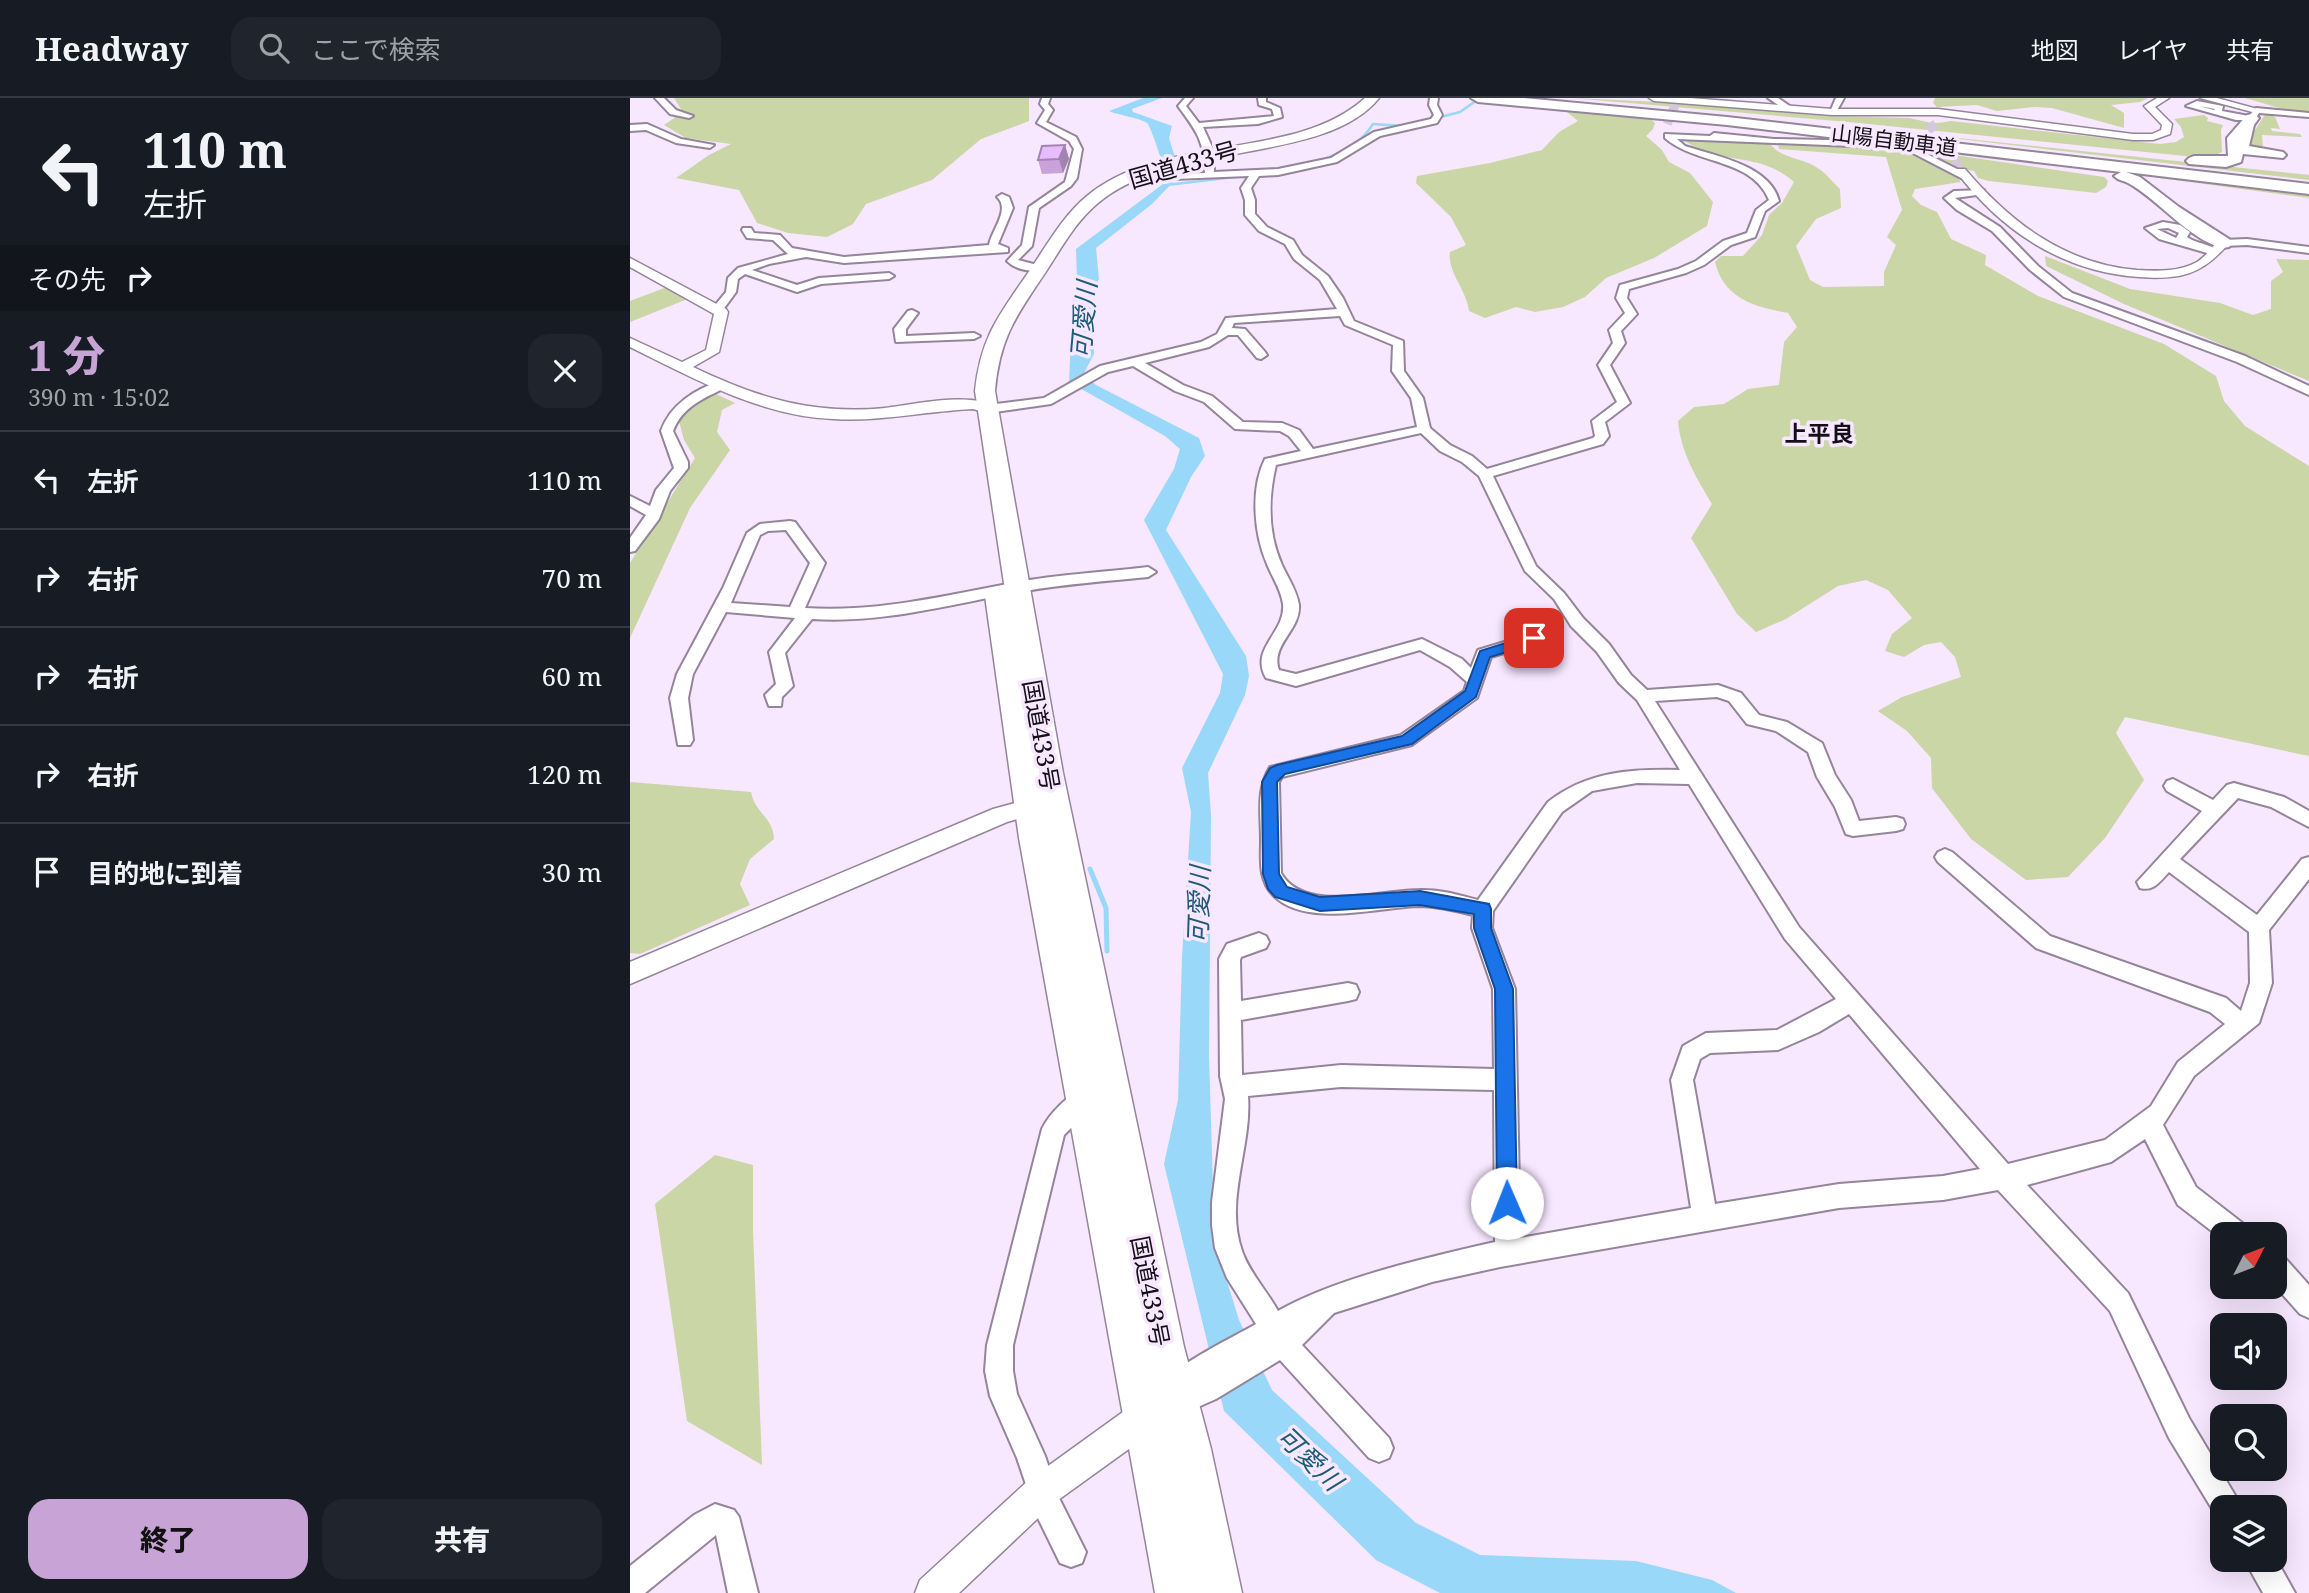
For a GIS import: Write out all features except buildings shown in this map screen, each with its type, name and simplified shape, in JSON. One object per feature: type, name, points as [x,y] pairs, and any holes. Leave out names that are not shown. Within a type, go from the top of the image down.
[{"type":"highway","name":"国道433号","points":[[1030,261],[1087,204],[1126,179],[1162,168],[1182,158],[1313,127],[1348,111],[1363,98]]},
{"type":"highway","name":"国道433号","points":[[1209,151],[1291,137],[1318,129],[1356,113],[1373,98]]},
{"type":"highway","name":"山陽自動車道","points":[[1478,98],[1727,121],[2309,189]]},
{"type":"highway","name":"山陽自動車道","points":[[1536,98],[1651,103],[2309,184]]},
{"type":"highway","points":[[1651,103],[2262,168]]},
{"type":"highway","points":[[2254,114],[2241,139],[2242,149],[2278,155]]},
{"type":"highway","points":[[2194,161],[2226,162],[2236,159],[2234,138],[2254,114]]},
{"type":"highway","points":[[1727,121],[1919,145],[2194,187]]},
{"type":"highway","name":"国道433号","points":[[1162,168],[1116,178],[1082,199],[1030,261],[982,335],[973,359],[970,379],[972,404],[1007,590],[1042,803],[1084,1099],[1181,1394],[1188,1449],[1217,1593]]},
{"type":"highway","points":[[2122,176],[2134,180],[2219,248]]},
{"type":"highway","points":[[2161,181],[2149,184],[2219,248]]},
{"type":"highway","name":"国道433号","points":[[1042,803],[1162,1347],[1181,1394],[1180,1593]]},
{"type":"street","points":[[659,98],[673,111],[690,116]]},
{"type":"street","points":[[1034,207],[1068,184],[1077,160],[1076,142],[1041,123],[1049,110],[1044,104],[1046,98]]},
{"type":"street","points":[[1189,98],[1182,106],[1198,127],[1209,151],[1210,174]]},
{"type":"street","points":[[1198,127],[1223,121],[1255,122],[1278,117],[1276,108],[1262,103],[1262,98]]},
{"type":"street","points":[[1162,168],[1187,175],[1275,173],[1334,159],[1377,134],[1431,123],[1438,117],[1433,105],[1434,98]]},
{"type":"street","points":[[1651,103],[1662,98],[1790,109],[1925,111],[2145,137],[2161,135],[2168,129],[2167,124],[2149,106],[2164,98]]},
{"type":"street","points":[[1772,98],[1790,109]]},
{"type":"street","points":[[1832,111],[1840,98]]},
{"type":"street","points":[[2205,98],[2254,114]]},
{"type":"street","points":[[1925,111],[1930,122]]},
{"type":"street","points":[[2222,115],[2309,115]]},
{"type":"street","points":[[1667,124],[1665,128],[1669,130],[1775,146],[1876,144],[1909,148],[1963,174],[2007,220],[2046,248],[2104,269],[2140,274],[2177,272],[2205,262],[2219,248]]},
{"type":"street","points":[[630,128],[647,127],[679,141],[710,145]]},
{"type":"street","points":[[1485,474],[1598,441],[1602,436],[1598,421],[1624,403],[1604,365],[1619,343],[1615,330],[1631,314],[1621,298],[1624,287],[1682,271],[1700,263],[1727,243],[1751,235],[1759,215],[1774,201],[1773,196],[1753,173],[1682,148],[1668,136],[1725,137]]},
{"type":"street","points":[[1255,174],[1246,188],[1250,200],[1250,215],[1263,229],[1289,242],[1298,257],[1324,278],[1338,298],[1349,323],[1399,343],[1398,371],[1417,394],[1424,413],[1424,429],[1445,448],[1467,459],[1485,474],[1530,568],[1559,596],[1577,622],[1643,696],[1792,933],[2003,1177],[2119,1302],[2179,1428],[2220,1495]]},
{"type":"street","points":[[1981,192],[1954,194],[1950,198],[1960,208],[1996,229],[2034,268],[2068,295],[2100,310],[2265,368],[2309,391]]},
{"type":"street","points":[[747,230],[751,236],[776,237],[789,251],[844,260],[995,248],[1030,261],[1028,245],[1036,196]]},
{"type":"street","points":[[995,248],[994,242],[1008,208],[1006,198],[1002,197]]},
{"type":"street","points":[[2187,242],[2219,248],[2247,242],[2309,250]]},
{"type":"street","points":[[718,309],[731,292],[733,278],[743,270],[778,258],[804,255]]},
{"type":"street","points":[[876,277],[882,257]]},
{"type":"street","points":[[630,262],[721,312],[712,352],[682,367]]},
{"type":"street","points":[[743,270],[797,289],[820,276],[888,276]]},
{"type":"street","points":[[630,342],[765,404],[818,414],[867,414],[972,404],[1046,401],[1090,376],[1205,345],[1225,323],[1343,312]]},
{"type":"street","points":[[912,313],[900,329],[900,340],[974,336]]},
{"type":"street","points":[[1225,323],[1241,331],[1261,355]]},
{"type":"street","points":[[1135,362],[1179,388],[1208,399],[1240,426],[1278,426],[1293,432],[1309,453]]},
{"type":"street","points":[[630,548],[654,514],[663,491],[681,468],[681,462],[667,431],[669,424],[691,401],[721,385]]},
{"type":"street","points":[[1424,429],[1277,459],[1269,465],[1264,508],[1265,536],[1291,611],[1268,655],[1270,673],[1296,680],[1422,644],[1456,663],[1476,681]]},
{"type":"street","points":[[630,500],[654,514]]},
{"type":"street","points":[[684,740],[679,709],[681,686],[690,661],[721,607],[756,531],[788,524],[818,563],[801,614],[777,652],[785,686],[773,695],[775,702]]},
{"type":"street","points":[[721,607],[801,614],[852,615],[946,603],[1007,590],[1148,572]]},
{"type":"street","points":[[1483,909],[1420,898],[1316,904],[1281,892],[1273,884],[1271,874],[1270,782],[1276,772],[1406,740],[1471,694],[1484,654],[1534,638]]},
{"type":"street","points":[[1643,696],[1718,691],[1735,697],[1753,720],[1781,726],[1816,748],[1826,777],[1844,805],[1853,829],[1896,824]]},
{"type":"street","points":[[1507,1252],[1504,989],[1482,928],[1483,909],[1555,807],[1568,794],[1605,778],[1693,777]]},
{"type":"street","points":[[2173,786],[2215,810]]},
{"type":"street","points":[[2147,882],[2234,790],[2277,802],[2309,820]]},
{"type":"street","points":[[630,974],[1001,815],[1042,803]]},
{"type":"street","points":[[1945,857],[2043,942],[2218,1005],[2242,1024]]},
{"type":"street","points":[[2168,861],[2259,928]]},
{"type":"street","points":[[933,1593],[1042,1492],[1181,1394],[1270,1340],[1300,1331],[1312,1314],[1334,1300],[1433,1269],[1507,1252],[1839,1196],[1943,1188],[2003,1177],[2110,1150],[2160,1114],[2186,1069],[2251,1016],[2261,984],[2259,928],[2309,865]]},
{"type":"street","points":[[1259,942],[1239,947],[1230,954],[1233,1087],[1237,1099],[1228,1159],[1224,1225],[1228,1248],[1236,1269],[1258,1302],[1270,1340],[1379,1448]]},
{"type":"street","points":[[1230,1012],[1348,992]]},
{"type":"street","points":[[1705,1218],[1682,1080],[1691,1053],[1706,1043],[1778,1040],[1811,1026],[1851,1002]]},
{"type":"street","points":[[1233,1087],[1341,1076],[1505,1080]]},
{"type":"street","points":[[1071,1552],[1042,1492],[1031,1456],[1004,1395],[999,1371],[1000,1345],[1053,1132],[1084,1099]]},
{"type":"street","points":[[2148,1122],[2188,1196],[2221,1222]]},
{"type":"street","points":[[2287,1280],[2309,1305]]},
{"type":"street","points":[[630,1586],[715,1519],[724,1520],[729,1528],[743,1593]]},
{"type":"street","points":[[2267,1572],[2280,1593]]},
{"type":"green space","points":[[674,98],[1029,98],[1029,121],[981,139],[932,180],[866,204],[853,224],[827,237],[788,233],[757,223],[739,190],[676,178],[709,155],[731,144],[686,138],[664,125],[683,112]]},
{"type":"green space","points":[[1571,98],[1662,102],[1829,116],[1909,118],[1934,123],[1951,121],[2160,144],[2176,142],[2184,137],[2181,127],[2174,119],[2204,115],[2208,118],[2207,121],[2223,125],[2222,152],[2211,157],[2195,157],[1848,122]]},
{"type":"green space","points":[[1935,98],[2148,98],[2140,102],[2111,105],[2124,113],[2124,128],[2052,108],[1997,111],[1977,105],[1937,107],[1933,103]]},
{"type":"green space","points":[[2245,98],[2309,98],[2309,113],[2290,111]]},
{"type":"green space","points":[[1570,110],[1648,117],[1655,123],[1646,136],[1662,150],[1669,162],[1690,173],[1713,202],[1707,226],[1654,258],[1606,278],[1585,297],[1563,307],[1535,312],[1516,307],[1485,318],[1469,311],[1450,259],[1450,252],[1466,245],[1451,217],[1416,183],[1417,176],[1490,163],[1542,150],[1559,132],[1578,121],[1567,112]]},
{"type":"green space","points":[[2268,114],[2275,117],[2280,129],[2271,128],[2272,131],[2300,134],[2302,137],[2262,135],[2263,148],[2268,150],[2246,144]]},
{"type":"green space","points":[[1892,131],[2309,175],[2309,180]]},
{"type":"green space","points":[[1686,138],[1770,143],[1779,152],[1813,165],[1840,189],[1841,208],[1816,219],[1796,246],[1810,280],[1823,287],[1884,286],[1884,272],[1896,245],[1887,237],[1902,210],[1886,157],[1779,149],[1778,144],[1876,145],[1907,149],[1955,175],[1961,182],[1915,189],[1912,196],[1921,205],[1937,212],[1951,239],[1986,255],[1985,265],[2038,296],[2164,344],[2216,376],[2224,401],[2245,426],[2309,466],[2309,756],[2125,717],[2116,733],[2144,780],[2105,838],[2068,877],[2026,880],[1971,839],[1932,788],[1931,758],[1907,731],[1878,711],[1902,697],[1961,677],[1955,657],[1941,642],[1924,645],[1904,657],[1885,651],[1892,634],[1912,618],[1888,590],[1866,580],[1838,586],[1786,619],[1756,632],[1737,614],[1691,538],[1712,504],[1686,454],[1678,421],[1694,407],[1724,404],[1748,389],[1779,385],[1784,342],[1797,327],[1788,313],[1753,304],[1733,293],[1719,275],[1715,262],[1721,256],[1743,256],[1762,235],[1769,215],[1782,203],[1794,182],[1764,165],[1702,150],[1686,142]]},
{"type":"green space","points":[[1920,150],[2104,177],[2108,181],[2106,187],[2096,193],[1989,181],[1978,178],[1974,171],[1948,167]]},
{"type":"green space","points":[[1981,154],[2309,192],[2309,198]]},
{"type":"green space","points":[[2045,256],[2130,289],[2220,303],[2253,315],[2271,309],[2271,281],[2283,272],[2276,259],[2309,260],[2309,381],[2124,304],[2046,266]]},
{"type":"green space","points":[[667,287],[690,298],[630,322],[630,301]]},
{"type":"green space","points":[[714,393],[735,403],[722,410],[717,432],[730,450],[690,508],[630,638],[630,563],[695,458],[684,440],[679,421],[694,404]]},
{"type":"green space","points":[[630,782],[751,792],[756,805],[771,825],[774,839],[750,859],[740,884],[750,905],[640,954],[630,953]]},
{"type":"green space","points":[[715,1155],[753,1165],[762,1465],[687,1421],[655,1204]]},
{"type":"water","name":"可愛川","points":[[1143,98],[1162,98],[1132,109],[1133,112],[1172,126],[1169,138],[1178,167],[1176,179],[1152,204],[1096,248],[1099,279],[1092,296],[1094,354],[1083,375],[1096,385],[1199,438],[1205,456],[1191,477],[1166,530],[1246,656],[1249,676],[1245,695],[1208,773],[1211,815],[1209,1056],[1216,1246],[1239,1320],[1272,1390],[1416,1523],[1480,1555],[1636,1561],[1712,1580],[1736,1593],[1440,1593],[1376,1560],[1224,1411],[1164,1164],[1178,1100],[1182,957],[1191,812],[1182,768],[1220,693],[1223,674],[1144,520],[1174,469],[1180,449],[1165,436],[1069,382],[1073,295],[1077,280],[1076,249],[1167,181],[1147,123],[1109,111]]},
{"type":"waterway","points":[[1437,118],[1460,112],[1480,98]]},
{"type":"waterway","points":[[1319,161],[1349,147],[1373,124],[1403,126]]},
{"type":"waterway","points":[[1167,185],[1251,175]]},
{"type":"waterway","points":[[1090,869],[1106,908],[1107,951]]},
{"type":"tunnel","points":[[1667,124],[1676,103]]},
{"type":"tunnel","points":[[1929,123],[1961,171]]},
{"type":"district","name":"上平良","points":[[1819,433]]},
{"type":"route","points":[[1507,1203],[1504,989],[1482,928],[1483,909],[1420,898],[1320,904],[1293,898],[1281,892],[1273,884],[1271,874],[1270,782],[1271,776],[1282,769],[1406,740],[1471,694],[1484,654],[1534,638]]}]
